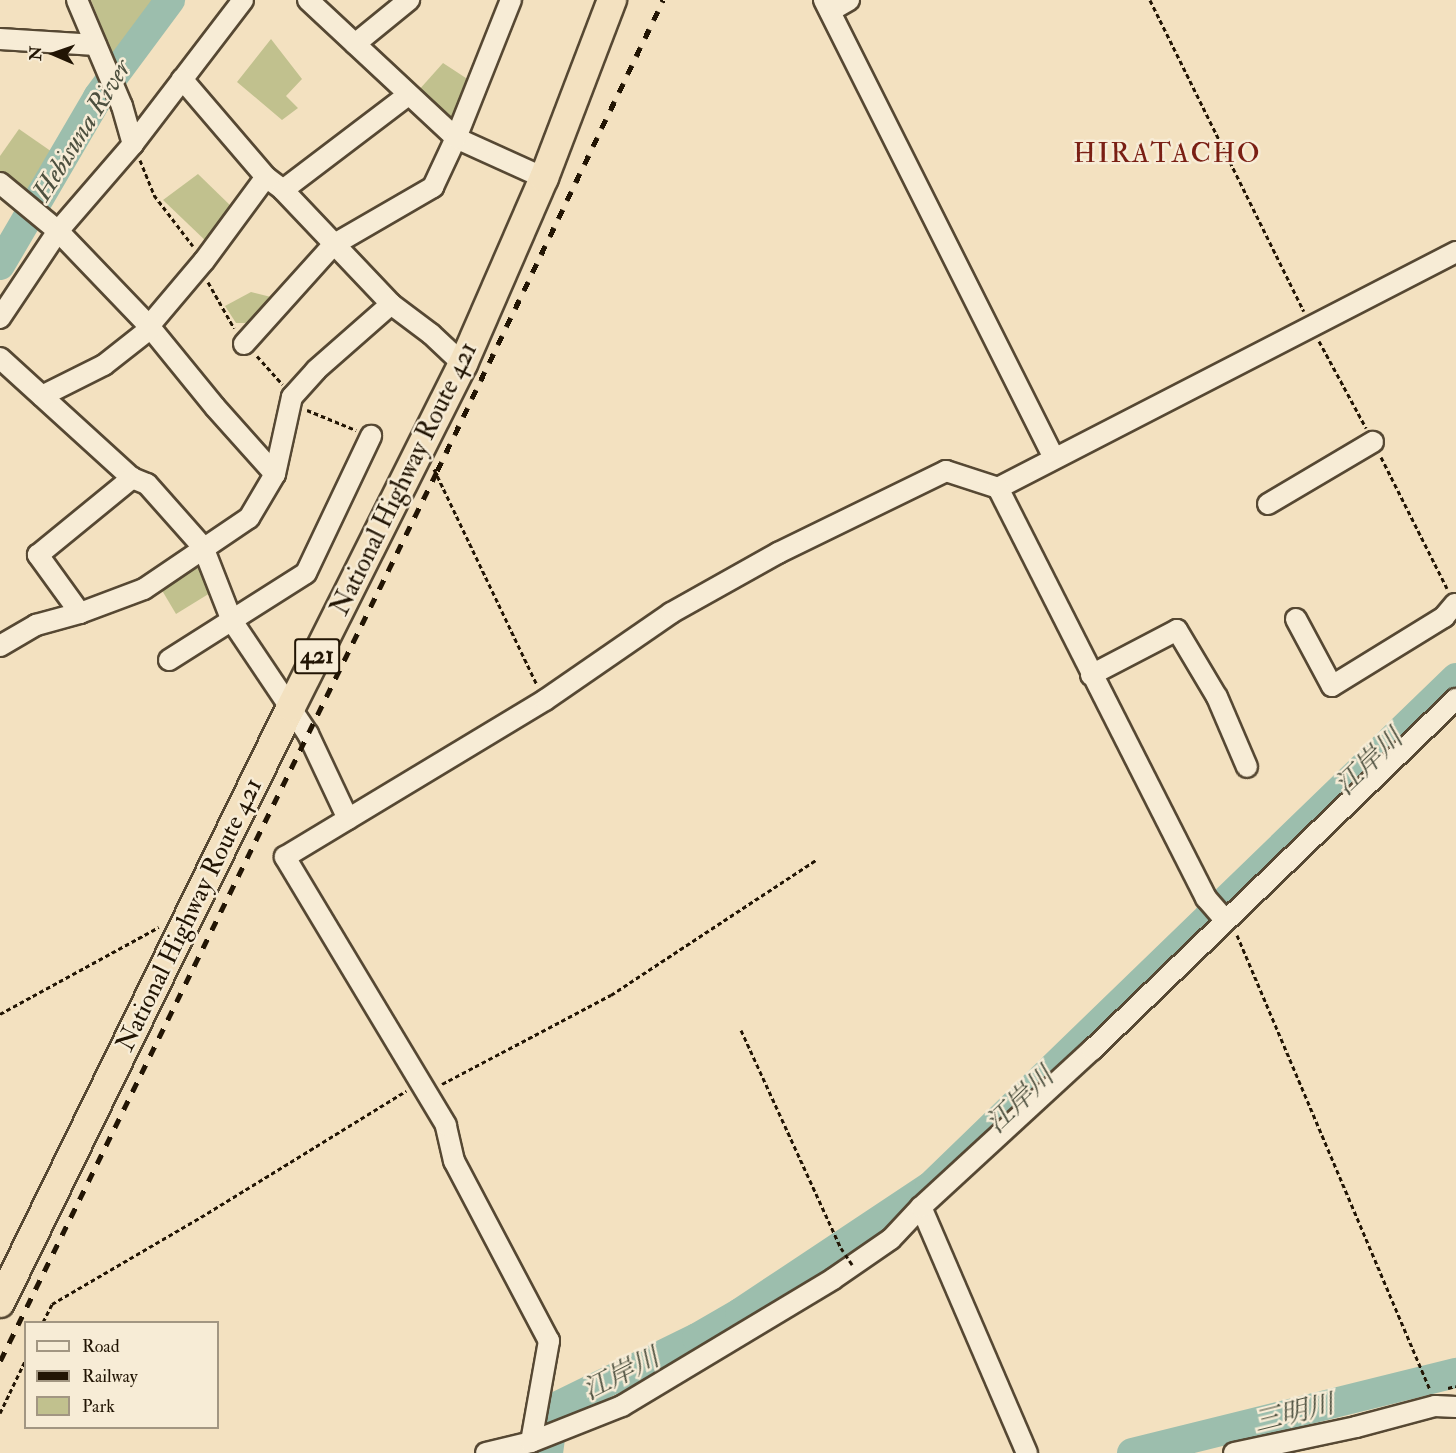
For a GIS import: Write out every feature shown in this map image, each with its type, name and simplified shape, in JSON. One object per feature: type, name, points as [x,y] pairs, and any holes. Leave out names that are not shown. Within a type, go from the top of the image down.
[{"type":"highway","name":"National Highway Route 421","points":[[0,1303],[291,707],[463,364],[544,178],[612,0]]},
{"type":"street","points":[[76,0],[122,106],[133,144]]},
{"type":"street","points":[[0,318],[58,231],[133,144],[243,0]]},
{"type":"street","points":[[308,0],[456,138],[544,178]]},
{"type":"street","points":[[355,44],[409,0]]},
{"type":"street","points":[[244,344],[333,245],[433,187],[456,138],[511,0]]},
{"type":"street","points":[[849,0],[827,6],[1054,458]]},
{"type":"street","points":[[0,39],[96,45]]},
{"type":"street","points":[[182,79],[267,177],[283,190],[391,304],[431,334],[463,364]]},
{"type":"street","points":[[283,190],[408,95]]},
{"type":"street","points":[[42,396],[104,366],[150,327],[204,261],[267,177]]},
{"type":"street","points":[[0,183],[58,231],[150,327],[275,474]]},
{"type":"street","points":[[998,488],[1456,252]]},
{"type":"street","points":[[0,646],[36,625],[80,613],[144,589],[249,518],[275,474],[292,397],[316,370],[391,304]]},
{"type":"street","points":[[0,358],[132,478],[147,484],[203,547],[232,621],[308,734],[348,819]]},
{"type":"street","points":[[170,660],[306,573],[371,436]]},
{"type":"street","points":[[1268,504],[1373,442]]},
{"type":"street","points":[[531,1442],[549,1341],[454,1161],[446,1125],[285,857],[545,700],[671,613],[778,553],[946,471],[998,488],[1091,675],[1219,912]]},
{"type":"street","points":[[80,613],[38,555],[132,478]]},
{"type":"street","points":[[1296,619],[1332,686],[1444,617],[1455,604]]},
{"type":"street","points":[[1091,675],[1177,630],[1217,697],[1247,767]]},
{"type":"street","points":[[486,1453],[531,1442],[622,1406],[833,1279],[891,1239],[921,1208],[1092,1050],[1219,912],[1456,699]]},
{"type":"street","points":[[921,1208],[1027,1453]]},
{"type":"street","points":[[1234,1453],[1356,1427],[1435,1406],[1456,1407]]},
{"type":"path","points":[[1150,0],[1312,327],[1455,604]]},
{"type":"path","points":[[437,471],[545,700]]},
{"type":"path","points":[[44,1321],[52,1304],[423,1087],[611,995],[816,860]]},
{"type":"path","points":[[1219,912],[1235,928],[1431,1391]]},
{"type":"path","points":[[0,1014],[164,924]]},
{"type":"path","points":[[741,1030],[842,1248],[854,1267]]},
{"type":"path","points":[[0,1413],[24,1363]]},
{"type":"green space","points":[[91,0],[154,0],[114,58]]},
{"type":"green space","points":[[271,39],[302,79],[286,96],[298,108],[282,120],[237,82]]},
{"type":"green space","points":[[443,63],[472,82],[458,116],[447,119],[418,91]]},
{"type":"green space","points":[[19,129],[55,154],[28,193],[0,174],[0,156]]},
{"type":"green space","points":[[198,174],[235,210],[209,244],[163,200]]},
{"type":"green space","points":[[251,292],[271,297],[248,323],[236,323],[225,306]]},
{"type":"green space","points":[[194,562],[206,566],[215,590],[176,614],[160,587]]},
{"type":"waterway","name":"Hebisuna River","points":[[0,265],[98,97],[170,0]]},
{"type":"waterway","name":"江岸川","points":[[548,1453],[554,1408],[697,1338],[740,1313],[930,1187],[1456,678]]},
{"type":"waterway","name":"三明川","points":[[1132,1453],[1456,1373]]},
{"type":"railway","points":[[0,1361],[437,471],[663,0]]},
{"type":"district","name":"HIRATACHO","points":[[1167,154]]}]
